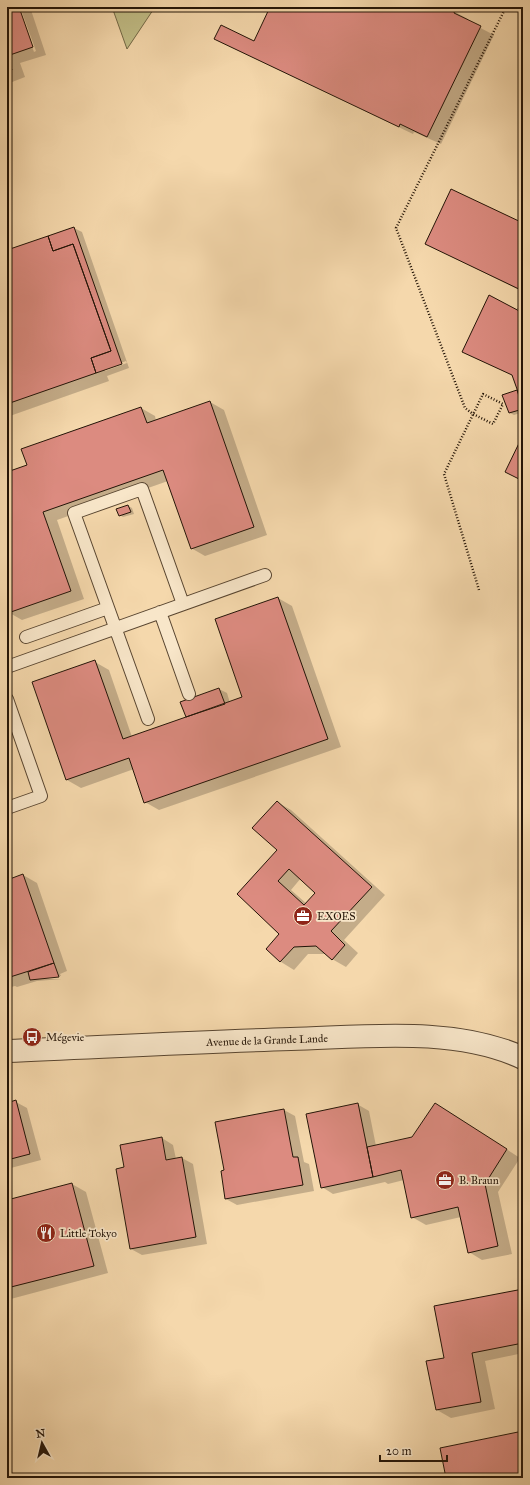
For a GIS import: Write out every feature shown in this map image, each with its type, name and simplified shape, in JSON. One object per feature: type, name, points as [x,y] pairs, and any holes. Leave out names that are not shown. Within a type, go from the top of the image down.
[{"type":"street","name":"Avenue de la Grande Lande","points":[[7,1051],[253,1040],[427,1036],[492,1046],[523,1058]]},
{"type":"lane","points":[[148,719],[74,513],[142,489],[183,604]]},
{"type":"lane","points":[[7,667],[265,575]]},
{"type":"lane","points":[[26,637],[108,608]]},
{"type":"lane","points":[[160,612],[189,694]]},
{"type":"lane","points":[[7,699],[41,796],[7,808]]},
{"type":"path","points":[[479,590],[444,474],[473,414],[483,394],[503,404],[493,424],[473,414],[465,408],[396,228],[506,7]]},
{"type":"shaded area","points":[[112,7],[155,7],[127,49]]},
{"type":"building","points":[[7,7],[19,7],[33,47],[7,56]]},
{"type":"building","points":[[270,7],[449,7],[455,10],[454,13],[481,26],[427,137],[400,124],[399,127],[214,39],[221,25],[254,41]]},
{"type":"building","points":[[7,57],[12,70],[7,71]]},
{"type":"building","points":[[451,189],[523,223],[523,291],[425,244]]},
{"type":"building","points":[[74,227],[122,364],[96,373],[91,358],[111,351],[73,244],[53,251],[48,236]]},
{"type":"building","points":[[48,236],[53,251],[73,244],[111,351],[91,358],[96,373],[7,404],[7,250]]},
{"type":"building","points":[[489,295],[523,313],[523,406],[512,375],[462,352]]},
{"type":"building","points":[[523,298],[523,313],[518,309]]},
{"type":"building","points":[[517,390],[523,409],[509,413],[502,395]]},
{"type":"building","points":[[210,401],[254,527],[191,549],[163,470],[43,512],[71,591],[8,613],[7,472],[27,465],[21,449],[141,407],[147,423]]},
{"type":"building","points":[[523,435],[523,481],[505,472]]},
{"type":"building","points":[[128,505],[131,512],[119,516],[116,509]]},
{"type":"building","points":[[278,597],[328,739],[144,803],[129,758],[66,780],[32,682],[95,660],[123,739],[242,697],[215,619]]},
{"type":"building","points":[[219,688],[225,704],[186,717],[180,702]]},
{"type":"building","points":[[277,801],[372,887],[331,931],[345,945],[332,960],[316,946],[294,947],[280,962],[266,949],[279,934],[237,894],[277,850],[252,828]],"holes":[[[289,869],[315,893],[304,905],[278,881]]]},
{"type":"building","points":[[23,874],[54,963],[7,978],[7,880]]},
{"type":"building","points":[[54,963],[59,977],[30,980],[28,972]]},
{"type":"building","points":[[16,1100],[30,1154],[7,1160],[7,1103]]},
{"type":"building","points":[[358,1103],[373,1177],[321,1188],[306,1114]]},
{"type":"building","name":"B. Braun","points":[[435,1103],[507,1149],[485,1184],[498,1246],[468,1253],[458,1207],[411,1218],[401,1170],[373,1177],[367,1147],[412,1137]]},
{"type":"building","points":[[284,1109],[293,1157],[298,1157],[303,1185],[225,1199],[221,1171],[224,1170],[215,1122]]},
{"type":"building","points":[[162,1137],[166,1160],[182,1157],[196,1237],[130,1249],[116,1169],[124,1167],[120,1145]]},
{"type":"building","name":"Little Tokyo","points":[[72,1183],[94,1266],[7,1288],[7,1200]]},
{"type":"building","points":[[523,1289],[523,1343],[472,1353],[481,1402],[436,1410],[426,1361],[444,1358],[434,1306]]},
{"type":"building","points":[[523,1431],[523,1478],[446,1478],[440,1448]]},
{"type":"place","name":"EXOES","points":[[303,916]]},
{"type":"place","name":"Mégevie","points":[[32,1037]]},
{"type":"place","name":"B. Braun","points":[[445,1180]]},
{"type":"place","name":"Little Tokyo","points":[[46,1233]]}]
